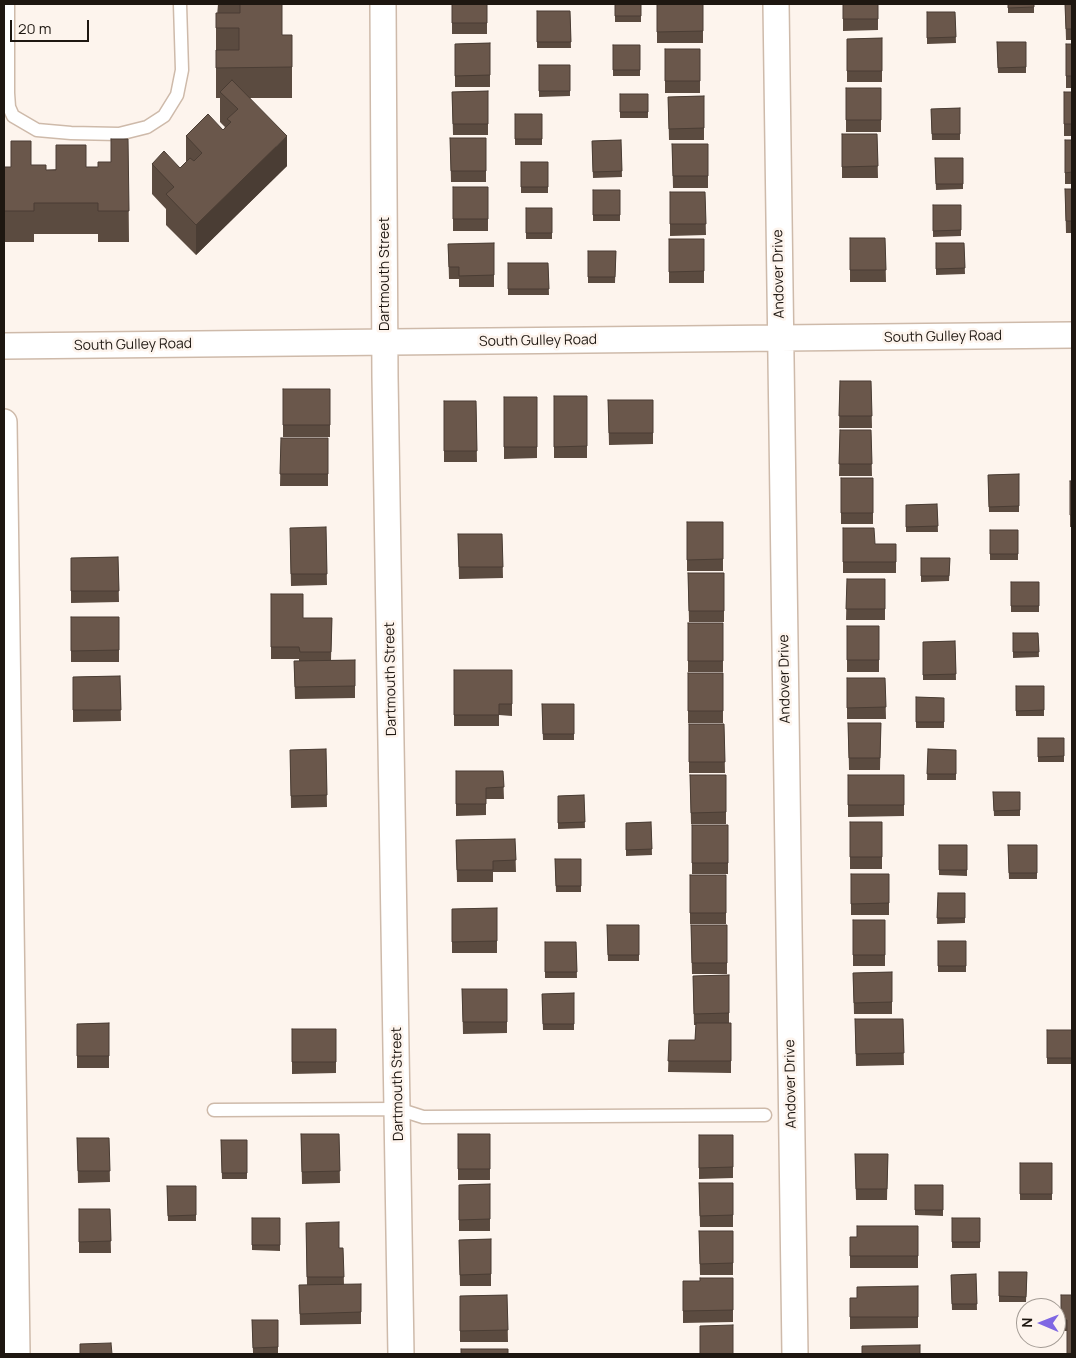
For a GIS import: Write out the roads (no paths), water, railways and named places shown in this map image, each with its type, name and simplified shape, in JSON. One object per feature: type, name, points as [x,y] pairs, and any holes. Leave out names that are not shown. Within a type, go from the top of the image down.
[{"type":"street","name":"Dartmouth Street","points":[[383,4],[386,342],[401,1354]]},
{"type":"street","name":"Andover Drive","points":[[776,4],[795,1354]]},
{"type":"street","name":"South Gulley Road","points":[[4,346],[1072,336]]},
{"type":"street","points":[[4,422],[9,1116],[16,1354]]},
{"type":"lane","points":[[8,4],[8,93],[12,116],[37,130],[119,134],[147,127],[164,116],[177,95],[182,70],[180,4]]},
{"type":"lane","points":[[214,1110],[398,1109],[422,1117],[765,1115]]}]
